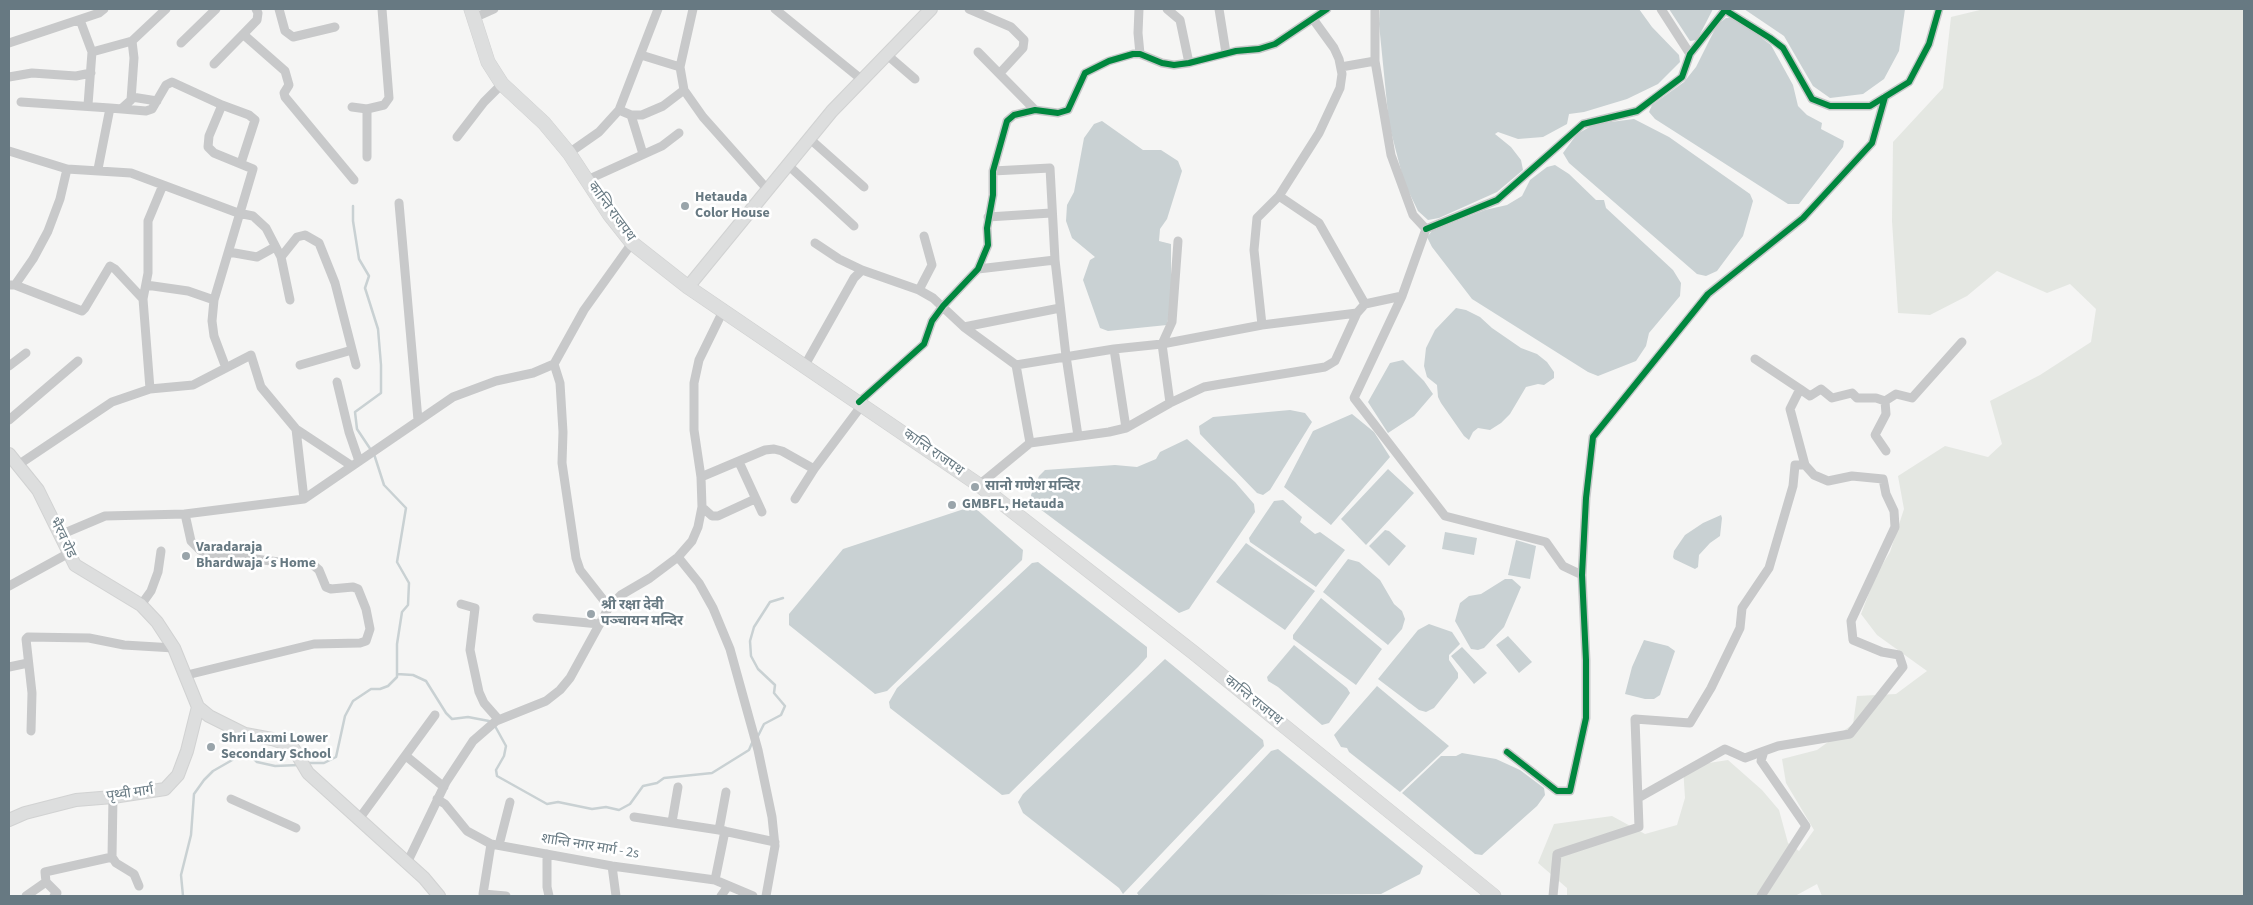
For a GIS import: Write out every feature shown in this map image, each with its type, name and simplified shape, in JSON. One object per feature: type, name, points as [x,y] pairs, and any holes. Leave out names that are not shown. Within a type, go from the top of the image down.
[{"type":"main road","points":[[688,287],[861,79],[931,9]]},
{"type":"main road","name":"कान्ति राजपथ","points":[[473,14],[488,62],[502,84],[544,123],[569,154],[609,214],[632,243],[688,287],[724,309],[979,485],[1194,653],[1494,896]]},
{"type":"main road","name":"भैरव रोड","points":[[9,454],[38,490],[75,565],[141,606],[157,622],[174,648],[187,675],[198,707]]},
{"type":"main road","points":[[198,707],[209,716],[245,734],[272,739],[292,746],[302,762],[359,819],[424,878],[438,896]]},
{"type":"main road","name":"पृथ्वी मार्ग","points":[[9,820],[25,813],[76,800],[159,790],[170,785],[178,775],[187,751],[198,707]]},
{"type":"street","points":[[9,43],[80,20],[99,13],[104,9]]},
{"type":"street","points":[[92,52],[132,41],[166,9]]},
{"type":"street","points":[[180,43],[216,9]]},
{"type":"street","points":[[214,64],[257,20],[258,13],[256,9]]},
{"type":"street","points":[[279,9],[284,31],[293,37],[335,27]]},
{"type":"street","points":[[352,107],[367,109],[384,105],[388,98],[382,9]]},
{"type":"street","points":[[473,14],[494,9]]},
{"type":"street","points":[[569,154],[599,132],[618,110],[658,9]]},
{"type":"street","points":[[693,9],[680,67],[684,90],[703,117],[768,190]]},
{"type":"street","points":[[775,9],[861,79]]},
{"type":"street","points":[[969,9],[1011,27],[1024,40],[1023,48],[1000,73]]},
{"type":"street","points":[[1139,9],[1138,33],[1140,54]]},
{"type":"street","points":[[1167,9],[1180,20],[1189,63]]},
{"type":"street","points":[[1219,9],[1226,53]]},
{"type":"street","points":[[795,499],[861,403],[924,344],[932,321],[943,306],[978,269],[988,245],[988,217],[993,195],[993,171],[1007,121],[1014,115],[1035,110],[1058,112],[1068,110],[1085,73],[1108,61],[1140,54],[1162,63],[1189,63],[1226,53],[1259,49],[1275,44],[1327,9]]},
{"type":"street","points":[[1375,9],[1375,61],[1391,155],[1413,215],[1426,229]]},
{"type":"street","points":[[1661,9],[1690,54]]},
{"type":"street","points":[[1582,575],[1563,566],[1546,542],[1445,516],[1354,398],[1402,296],[1426,229],[1497,200],[1583,124],[1637,111],[1682,77],[1690,54],[1725,9],[1783,48],[1812,99],[1830,106],[1870,106],[1909,82],[1929,44],[1939,9]]},
{"type":"street","points":[[1262,325],[1254,250],[1257,218],[1279,196],[1319,133],[1340,88],[1341,67],[1334,48],[1313,19]]},
{"type":"street","points":[[80,20],[92,52],[88,105]]},
{"type":"street","points":[[244,35],[285,71],[289,85],[284,94],[285,97],[354,180]]},
{"type":"street","points":[[121,109],[132,100],[134,58],[132,41]]},
{"type":"street","points":[[978,52],[1035,110]]},
{"type":"street","points":[[886,54],[915,79]]},
{"type":"street","points":[[641,55],[680,67]]},
{"type":"street","points":[[1341,67],[1375,61]]},
{"type":"street","points":[[9,76],[32,73],[76,76],[91,73]]},
{"type":"street","points":[[21,102],[88,105],[146,111],[152,109],[166,85],[172,82],[249,115],[255,120],[241,164]]},
{"type":"street","points":[[457,137],[484,102],[502,84]]},
{"type":"street","points":[[618,110],[631,115],[642,115],[663,106],[684,90]]},
{"type":"street","points":[[132,97],[156,101]]},
{"type":"street","points":[[1507,752],[1556,791],[1570,792],[1586,718],[1586,660],[1582,575],[1586,498],[1593,437],[1708,294],[1803,218],[1872,143],[1885,97]]},
{"type":"street","points":[[222,105],[209,136],[208,147],[214,153],[253,169],[252,177],[238,213],[229,252],[214,300],[212,321],[214,336],[226,368]]},
{"type":"street","points":[[98,169],[110,108]]},
{"type":"street","points":[[367,109],[367,157]]},
{"type":"street","points":[[631,115],[642,154]]},
{"type":"street","points":[[588,180],[662,146],[679,133]]},
{"type":"street","points":[[810,139],[864,187]]},
{"type":"street","points":[[9,151],[67,169],[98,169],[131,173],[238,213],[253,216],[266,228],[282,257],[290,300]]},
{"type":"street","points":[[789,166],[854,226]]},
{"type":"street","points":[[993,171],[1050,168],[1051,213],[1060,308],[1078,436]]},
{"type":"street","points":[[67,169],[60,199],[48,231],[33,259],[12,285],[82,311],[110,266],[143,298]]},
{"type":"street","points":[[150,389],[143,298],[146,286],[148,220],[163,185]]},
{"type":"street","points":[[1279,196],[1319,223],[1365,304]]},
{"type":"street","points":[[399,203],[418,420]]},
{"type":"street","points":[[988,217],[1051,213]]},
{"type":"street","points":[[282,257],[297,237],[305,235],[320,243],[335,283],[356,365]]},
{"type":"street","points":[[919,290],[932,265],[924,236]]},
{"type":"street","points":[[1170,403],[1162,344],[1172,322],[1178,241]]},
{"type":"street","points":[[60,535],[105,516],[185,514],[304,499],[454,397],[468,391],[533,373],[554,364],[584,310],[632,243]]},
{"type":"street","points":[[815,243],[839,259],[862,270],[919,290],[943,306],[964,327],[1016,365],[1030,443]]},
{"type":"street","points":[[229,252],[256,256],[275,247]]},
{"type":"street","points":[[978,269],[1055,260]]},
{"type":"street","points":[[805,365],[854,278],[862,270]]},
{"type":"street","points":[[146,286],[188,291],[214,300]]},
{"type":"street","points":[[979,485],[1030,443],[1126,428],[1170,403],[1204,387],[1325,367],[1335,362],[1357,313],[1365,304],[1402,296]]},
{"type":"street","points":[[964,327],[1060,308]]},
{"type":"street","points":[[407,863],[437,799],[473,741],[489,726],[499,720],[546,701],[560,690],[570,678],[609,607],[621,595],[650,578],[678,557],[692,541],[698,527],[702,507],[701,477],[694,430],[694,383],[699,360],[724,309]]},
{"type":"street","points":[[1016,365],[1114,349],[1162,344],[1262,325],[1357,313]]},
{"type":"street","points":[[1885,402],[1896,394],[1912,398],[1962,342]]},
{"type":"street","points":[[1114,349],[1126,428]]},
{"type":"street","points":[[300,365],[352,350]]},
{"type":"street","points":[[9,366],[26,353]]},
{"type":"street","points":[[18,465],[112,402],[150,389],[193,385],[251,355],[261,386],[296,429],[359,461]]},
{"type":"street","points":[[1755,359],[1810,396],[1822,389],[1832,398],[1852,393],[1856,398],[1876,398],[1885,402]]},
{"type":"street","points":[[9,420],[78,361]]},
{"type":"street","points":[[554,364],[560,383],[563,418],[562,463],[576,558],[580,570],[609,607]]},
{"type":"street","points":[[337,382],[349,432],[359,461]]},
{"type":"street","points":[[1638,798],[1725,749],[1745,758],[1778,746],[1850,734],[1903,667],[1900,655],[1882,652],[1853,640],[1851,620],[1895,527],[1894,511],[1886,494],[1884,479],[1852,476],[1828,480],[1814,475],[1805,465],[1790,409],[1800,389]]},
{"type":"street","points":[[1885,402],[1886,414],[1875,435],[1886,451]]},
{"type":"street","points":[[296,429],[304,499]]},
{"type":"street","points":[[701,477],[765,450],[774,449],[782,450],[814,469]]},
{"type":"street","points":[[738,462],[762,512]]},
{"type":"street","points":[[1553,896],[1557,854],[1640,827],[1635,719],[1690,723],[1711,688],[1740,628],[1742,608],[1769,568],[1793,486],[1795,465],[1805,465]]},
{"type":"street","points":[[702,507],[712,516],[718,516],[755,499]]},
{"type":"street","points":[[185,514],[191,541],[200,550],[207,553],[287,563],[311,563],[319,570],[326,587],[330,589],[353,587],[358,589],[366,609],[370,629],[366,641],[360,643],[314,644],[187,675]]},
{"type":"street","points":[[141,606],[151,591],[158,572],[161,551]]},
{"type":"street","points":[[9,586],[69,553]]},
{"type":"street","points":[[678,557],[699,583],[713,608],[730,649],[758,750],[772,817],[775,842],[766,896]]},
{"type":"street","points":[[461,604],[475,608],[470,650],[479,692],[484,703],[499,720]]},
{"type":"street","points":[[536,618],[599,624]]},
{"type":"street","points":[[31,731],[32,693],[26,638],[90,638],[124,645],[174,648]]},
{"type":"street","points":[[9,667],[28,663]]},
{"type":"street","points":[[359,819],[435,715]]},
{"type":"street","points":[[1761,896],[1806,826],[1761,762],[1764,751]]},
{"type":"street","points":[[406,756],[444,787]]},
{"type":"street","points":[[672,822],[678,787]]},
{"type":"street","points":[[715,880],[726,792]]},
{"type":"street","points":[[113,797],[112,857],[116,863],[134,874],[139,886]]},
{"type":"street","points":[[231,799],[296,828]]},
{"type":"street","name":"शान्ति नगर मार्ग - 2s","points":[[437,799],[445,804],[467,831],[495,844],[612,866],[715,880],[753,896]]},
{"type":"street","points":[[506,896],[483,894],[495,844],[510,802]]},
{"type":"street","points":[[634,817],[672,822],[775,842]]},
{"type":"street","points":[[547,854],[547,887],[549,896]]},
{"type":"street","points":[[54,896],[57,893],[46,882],[45,872],[112,857]]},
{"type":"street","points":[[612,866],[616,896]]},
{"type":"street","points":[[26,896],[46,882]]},
{"type":"street","points":[[721,896],[728,886]]},
{"type":"shaded area","points":[[1380,9],[1639,9],[1652,27],[1679,55],[1680,62],[1658,84],[1627,99],[1584,112],[1569,114],[1567,124],[1543,137],[1518,139],[1498,132],[1495,134],[1511,147],[1521,160],[1523,170],[1497,192],[1439,218],[1428,220],[1418,211],[1404,182],[1389,124],[1379,24]]},
{"type":"shaded area","points":[[1669,9],[1713,9],[1697,40],[1690,41]]},
{"type":"shaded area","points":[[1744,9],[1905,9],[1899,51],[1884,79],[1863,94],[1830,98],[1813,86],[1784,36]]},
{"type":"shaded area","points":[[1984,9],[2244,9],[2244,896],[1822,896],[1817,884],[1795,896],[1567,896],[1567,888],[1538,863],[1554,824],[1612,816],[1645,834],[1677,825],[1685,798],[1683,767],[1728,760],[1762,790],[1779,810],[1788,843],[1799,851],[1814,830],[1786,783],[1782,759],[1817,750],[1853,724],[1857,696],[1896,694],[1927,671],[1877,635],[1861,614],[1876,575],[1890,552],[1904,509],[1898,476],[1945,446],[1988,457],[2002,444],[1990,401],[2040,375],[2091,342],[2096,309],[2070,284],[2047,293],[1997,271],[1967,296],[1930,315],[1898,313],[1892,221],[1893,142],[1943,88],[1951,17]]},
{"type":"shaded area","points":[[1726,18],[1735,18],[1771,45],[1793,85],[1798,106],[1807,115],[1822,123],[1821,129],[1844,141],[1843,147],[1799,204],[1788,204],[1655,119],[1649,112],[1652,105],[1684,82],[1696,67],[1717,25]]},
{"type":"shaded area","points":[[1634,119],[1669,137],[1750,194],[1753,201],[1743,236],[1717,271],[1706,276],[1697,274],[1569,163],[1563,153],[1577,134],[1595,124]]},
{"type":"shaded area","points":[[1102,121],[1143,150],[1161,150],[1178,161],[1182,171],[1167,219],[1160,229],[1159,241],[1171,244],[1171,303],[1167,325],[1108,331],[1100,328],[1083,280],[1090,260],[1095,257],[1072,238],[1066,221],[1067,205],[1074,192],[1084,138],[1094,124]]},
{"type":"shaded area","points":[[1555,165],[1569,174],[1596,200],[1604,200],[1606,208],[1673,270],[1681,283],[1680,296],[1649,333],[1646,346],[1636,361],[1598,376],[1588,372],[1472,299],[1432,247],[1427,237],[1432,231],[1485,210],[1507,205],[1522,196],[1530,180],[1547,167]]},
{"type":"shaded area","points":[[1456,308],[1466,310],[1480,317],[1492,328],[1521,348],[1537,354],[1547,362],[1554,372],[1554,378],[1544,385],[1538,384],[1526,387],[1510,414],[1501,423],[1490,430],[1478,428],[1473,432],[1469,440],[1464,436],[1441,403],[1438,397],[1437,385],[1427,377],[1424,366],[1426,348],[1435,330]]},
{"type":"shaded area","points":[[1403,360],[1424,381],[1433,394],[1414,416],[1388,433],[1368,402],[1390,363]]},
{"type":"shaded area","points":[[1290,410],[1305,413],[1312,422],[1270,490],[1263,495],[1257,493],[1200,434],[1199,426],[1213,417]]},
{"type":"shaded area","points":[[1352,414],[1374,432],[1390,457],[1331,525],[1284,487],[1313,431]]},
{"type":"shaded area","points":[[1187,439],[1235,482],[1254,504],[1255,512],[1189,609],[1179,613],[1032,503],[1031,495],[1039,476],[1045,470],[1115,465],[1137,467],[1156,459],[1160,452]]},
{"type":"shaded area","points":[[1388,469],[1414,493],[1366,545],[1341,519]]},
{"type":"shaded area","points":[[1283,500],[1302,517],[1300,522],[1315,534],[1320,532],[1345,550],[1316,587],[1250,542],[1249,538],[1274,501]]},
{"type":"shaded area","points":[[975,508],[1023,550],[1022,560],[887,691],[875,694],[789,625],[789,614],[843,549],[964,509]]},
{"type":"shaded area","points":[[1721,515],[1720,536],[1710,543],[1699,555],[1698,567],[1695,569],[1674,559],[1674,551],[1685,535],[1703,523]]},
{"type":"shaded area","points":[[1385,530],[1389,531],[1406,546],[1389,566],[1369,546]]},
{"type":"shaded area","points":[[1445,532],[1477,538],[1474,555],[1442,549]]},
{"type":"shaded area","points":[[1516,540],[1536,546],[1530,579],[1508,575]]},
{"type":"shaded area","points":[[1246,543],[1315,591],[1285,630],[1216,582]]},
{"type":"shaded area","points":[[1348,559],[1359,562],[1380,580],[1394,604],[1402,611],[1405,619],[1402,629],[1388,645],[1323,592]]},
{"type":"shaded area","points":[[1038,562],[1147,647],[1147,657],[1009,794],[1002,795],[890,708],[889,702],[897,688],[1032,563]]},
{"type":"shaded area","points":[[1505,579],[1512,579],[1521,587],[1504,627],[1484,648],[1478,650],[1471,649],[1455,621],[1460,603],[1469,596],[1481,594]]},
{"type":"shaded area","points":[[1321,598],[1382,649],[1356,685],[1293,639],[1293,635]]},
{"type":"shaded area","points":[[1429,624],[1452,632],[1460,644],[1449,655],[1449,660],[1458,673],[1458,678],[1434,708],[1426,712],[1419,710],[1378,679],[1418,630]]},
{"type":"shaded area","points":[[1508,636],[1532,662],[1519,673],[1496,645]]},
{"type":"shaded area","points":[[1644,640],[1668,646],[1675,651],[1660,695],[1654,699],[1645,699],[1625,694],[1632,667]]},
{"type":"shaded area","points":[[1294,645],[1347,688],[1350,693],[1329,723],[1322,725],[1278,687],[1268,681],[1267,677]]},
{"type":"shaded area","points":[[1462,647],[1487,673],[1474,684],[1451,656]]},
{"type":"shaded area","points":[[1165,659],[1263,740],[1264,746],[1123,894],[1119,888],[1023,813],[1018,802],[1023,794]]},
{"type":"shaded area","points":[[1377,686],[1449,746],[1400,792],[1349,752],[1347,748],[1341,747],[1334,735]]},
{"type":"shaded area","points":[[1278,749],[1423,866],[1420,874],[1381,894],[1139,896],[1137,893],[1271,751]]},
{"type":"shaded area","points":[[1462,753],[1496,759],[1520,770],[1544,788],[1545,795],[1537,806],[1482,855],[1475,854],[1402,793],[1441,756],[1456,756]]},
{"type":"waterway","points":[[353,206],[353,221],[359,259],[369,276],[365,288],[378,329],[381,365],[381,393],[355,412],[357,429],[371,450]]},
{"type":"waterway","points":[[307,763],[324,763],[336,757],[345,716],[353,701],[371,689],[380,689],[388,686],[397,677],[397,644],[402,612],[408,605],[409,583],[397,562],[406,508],[384,485],[374,454]]},
{"type":"waterway","points":[[757,738],[764,724],[781,715],[785,706],[774,693],[775,685],[758,669],[751,656],[750,641],[754,627],[770,602],[783,598]]},
{"type":"waterway","points":[[397,674],[413,675],[426,681],[446,713],[452,719],[468,717],[489,721]]},
{"type":"waterway","points":[[495,726],[506,746],[504,756],[496,770],[497,776],[547,804],[558,802],[592,809],[606,807],[619,810],[630,804],[643,786],[657,783],[664,778],[712,773],[749,750],[752,743]]},
{"type":"waterway","points":[[183,896],[181,875],[191,835],[194,794],[204,780],[213,771],[241,755],[251,756],[257,762],[275,766],[299,765]]},
{"type":"cycle path","points":[[859,402],[924,344],[932,321],[943,306],[978,269],[988,245],[987,228],[993,195],[993,171],[1007,121],[1014,115],[1035,110],[1058,113],[1068,110],[1085,73],[1109,61],[1133,54],[1140,54],[1162,63],[1174,65],[1236,51],[1259,49],[1275,44],[1327,9]]},
{"type":"cycle path","points":[[1426,229],[1497,200],[1583,124],[1637,111],[1682,77],[1690,54],[1725,10],[1783,48],[1812,99],[1830,106],[1870,106],[1909,82],[1929,44],[1939,9]]},
{"type":"cycle path","points":[[1507,752],[1557,791],[1570,791],[1586,718],[1586,660],[1582,575],[1586,498],[1593,437],[1708,294],[1803,218],[1872,143],[1885,97]]},
{"type":"place","name":"Hetauda Color House","points":[[685,206]]},
{"type":"place","name":"सानो गणेश मन्दिर","points":[[975,487]]},
{"type":"place","name":"GMBFL, Hetauda","points":[[952,505]]},
{"type":"place","name":"Varadaraja Bhardwaja´s Home","points":[[186,556]]},
{"type":"place","name":"श्री रक्षा देवी पञ्चायन मन्दिर","points":[[591,614]]},
{"type":"place","name":"Shri Laxmi Lower Secondary School","points":[[211,747]]}]
